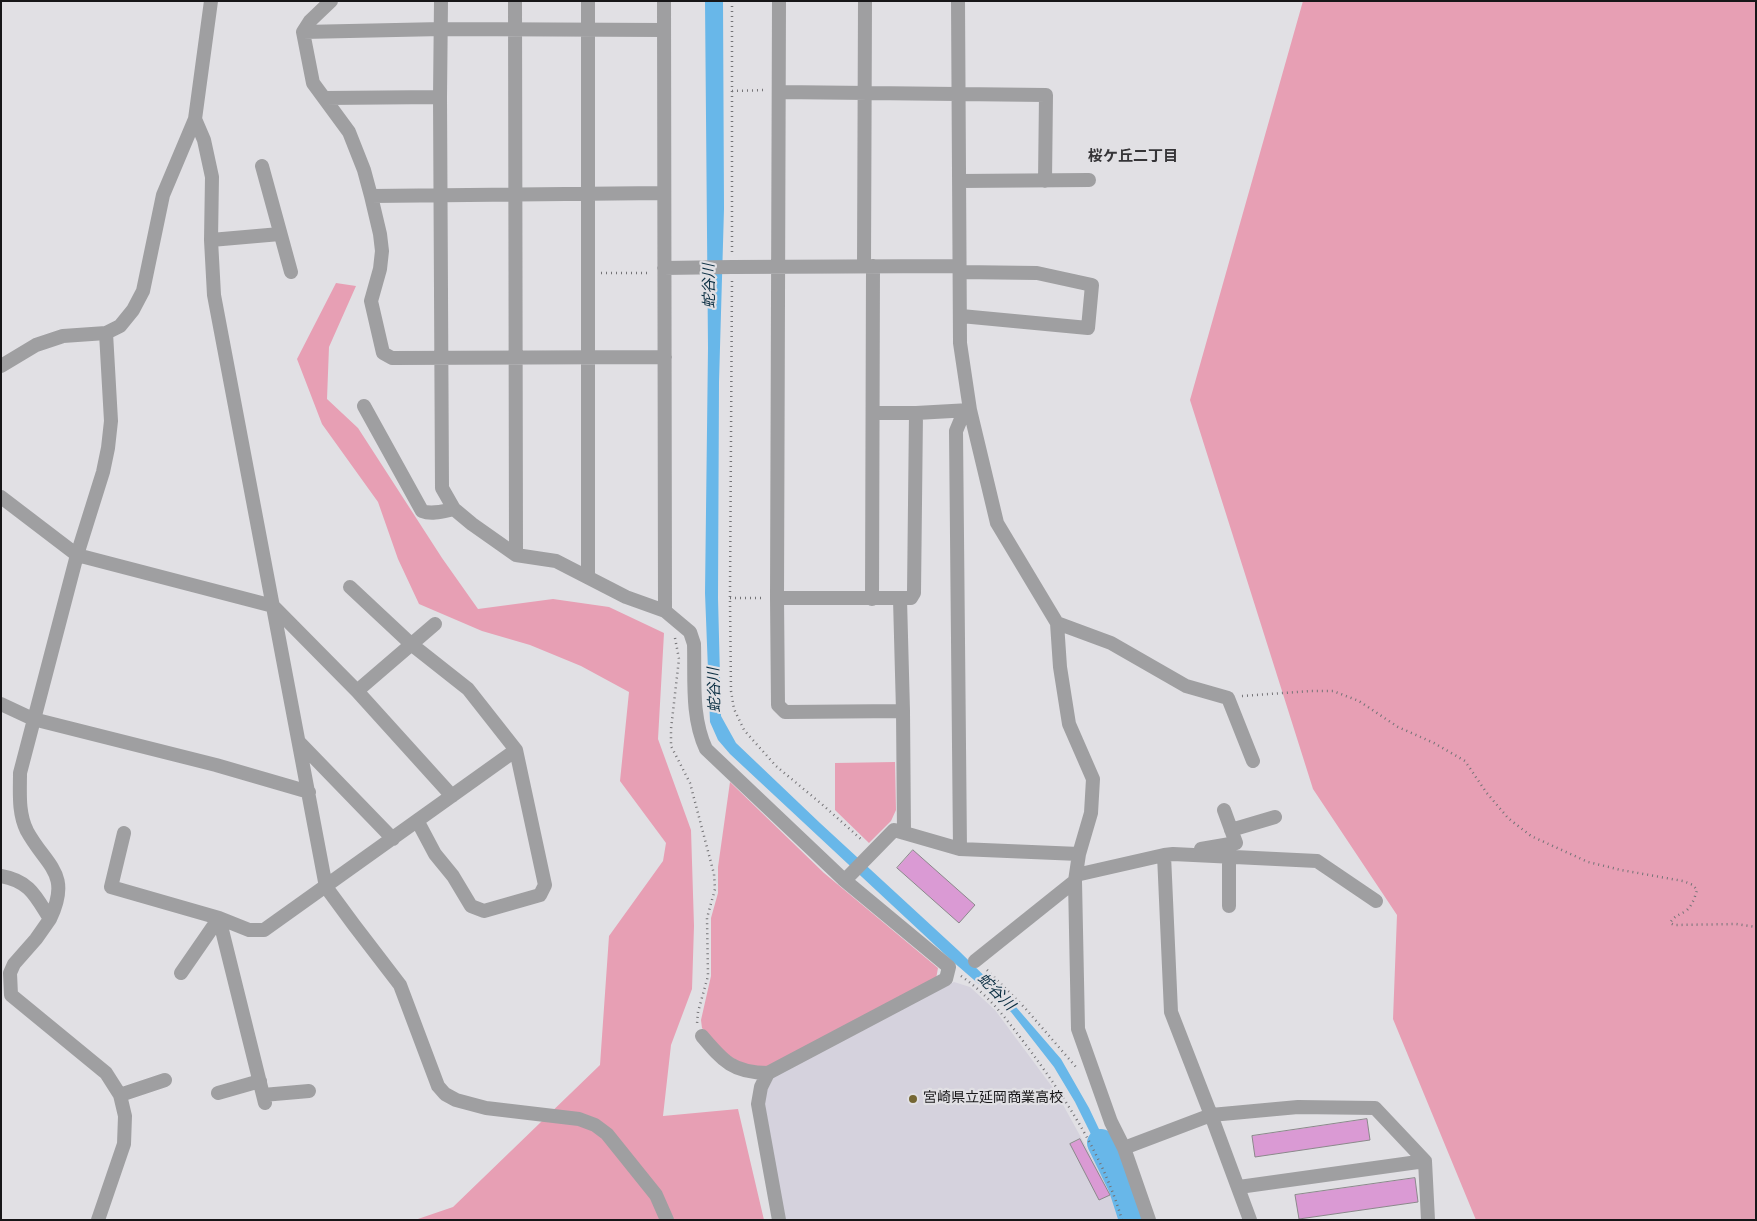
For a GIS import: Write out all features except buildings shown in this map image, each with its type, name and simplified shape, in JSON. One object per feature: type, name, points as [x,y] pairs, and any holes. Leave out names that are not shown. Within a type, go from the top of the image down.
[{"type":"street","points":[[1,366],[36,345],[63,336],[106,332],[120,326],[133,310],[143,291],[163,195],[195,120],[211,1]]},
{"type":"street","points":[[331,1],[310,21],[302,32],[313,83],[349,132],[364,170],[371,196],[380,234],[382,252],[380,269],[370,301],[383,353],[392,358],[665,357]]},
{"type":"street","points":[[441,1],[442,488],[454,508],[472,524],[516,555],[556,561],[626,597],[669,614],[690,632],[694,644],[696,722],[706,749],[846,878],[949,967],[946,979],[768,1073],[752,1073],[736,1069],[719,1056],[702,1036]]},
{"type":"street","points":[[515,1],[514,358],[516,555]]},
{"type":"street","points":[[588,1],[588,577]]},
{"type":"street","points":[[664,1],[663,193],[669,614]]},
{"type":"street","points":[[779,1],[778,705],[785,712],[903,711]]},
{"type":"street","points":[[865,1],[864,92],[874,413],[872,599]]},
{"type":"street","points":[[958,1],[960,343],[970,410],[997,523],[1057,624],[1060,667],[1069,724],[1093,779],[1091,813],[1079,854],[1076,878],[1078,1029],[1111,1122],[1124,1148],[1149,1220]]},
{"type":"street","points":[[302,32],[442,29],[664,30]]},
{"type":"street","points":[[779,91],[1046,95],[1045,181]]},
{"type":"street","points":[[325,98],[440,97]]},
{"type":"street","points":[[195,120],[204,140],[212,177],[211,240],[214,296],[326,887],[400,985],[438,1086],[445,1094],[456,1100],[486,1108],[579,1119],[595,1125],[606,1134],[656,1195],[667,1220]]},
{"type":"street","points":[[262,166],[291,272]]},
{"type":"street","points":[[960,181],[1089,180]]},
{"type":"street","points":[[371,196],[663,193]]},
{"type":"street","points":[[211,240],[280,234]]},
{"type":"street","points":[[664,270],[701,267],[868,266],[959,269],[1038,273],[1092,285],[1088,328],[961,316]]},
{"type":"street","points":[[98,1220],[124,1144],[125,1116],[120,1096],[106,1073],[11,995],[10,973],[14,964],[36,939],[50,918],[57,903],[58,892],[54,868],[27,830],[20,807],[20,773],[77,555],[103,472],[108,448],[111,421],[106,332]]},
{"type":"street","points":[[364,406],[422,511],[437,513],[454,508]]},
{"type":"street","points":[[874,413],[970,410]]},
{"type":"street","points":[[960,849],[956,431],[961,419],[970,410]]},
{"type":"street","points":[[777,598],[911,598],[914,593],[916,413]]},
{"type":"street","points":[[1,497],[77,555],[273,606],[356,691],[452,796]]},
{"type":"street","points":[[350,586],[411,644],[468,689],[516,750],[545,885],[540,895],[484,910],[471,906],[453,876],[435,854],[418,822]]},
{"type":"street","points":[[900,599],[904,833]]},
{"type":"street","points":[[356,691],[435,624]]},
{"type":"street","points":[[1057,624],[1112,643],[1186,686],[1228,698],[1253,761]]},
{"type":"street","points":[[1,704],[33,719],[216,765],[309,792]]},
{"type":"street","points":[[300,742],[393,839]]},
{"type":"street","points":[[124,833],[111,887],[219,918],[249,930],[264,930],[418,822],[516,750]]},
{"type":"street","points":[[976,961],[1076,878],[1169,854],[1236,843],[1224,810]]},
{"type":"street","points":[[1231,830],[1275,818]]},
{"type":"street","points":[[846,878],[894,830],[960,849],[1079,854]]},
{"type":"street","points":[[1169,854],[1317,861],[1376,901]]},
{"type":"street","points":[[1169,854],[1171,1012],[1250,1220]]},
{"type":"street","points":[[1229,856],[1229,906]]},
{"type":"street","points":[[1,876],[30,888],[50,918]]},
{"type":"street","points":[[181,973],[219,918]]},
{"type":"street","points":[[219,918],[264,1099],[309,1091]]},
{"type":"street","points":[[768,1073],[761,1087],[758,1104],[779,1220]]},
{"type":"street","points":[[120,1096],[165,1080]]},
{"type":"street","points":[[218,1093],[260,1081]]},
{"type":"street","points":[[1124,1148],[1211,1115],[1298,1106],[1375,1108],[1425,1161],[1428,1220]]},
{"type":"street","points":[[1239,1187],[1425,1161]]},
{"type":"path","points":[[732,1],[731,691],[734,709],[744,730],[776,766],[824,806],[869,855]]},
{"type":"path","points":[[732,90],[779,91]]},
{"type":"path","points":[[588,273],[664,270]]},
{"type":"path","points":[[730,598],[777,598]]},
{"type":"path","points":[[669,614],[678,660],[671,746],[690,783],[714,874],[715,890],[707,918],[708,976],[698,1012],[697,1030],[702,1036]]},
{"type":"path","points":[[1228,698],[1333,691],[1359,701],[1398,728],[1434,743],[1465,761],[1486,792],[1508,818],[1530,836],[1588,862],[1683,881],[1693,885],[1697,890],[1694,900],[1687,910],[1672,918],[1670,923],[1674,926],[1736,924],[1756,927]]},
{"type":"path","points":[[976,961],[1021,1003],[1072,1065],[1096,1081]]},
{"type":"path","points":[[948,973],[958,974],[998,1007],[1060,1090],[1114,1193],[1122,1220]]},
{"type":"shaded area","points":[[1303,1],[1756,1],[1756,1220],[1476,1220],[1393,1019],[1397,915],[1313,789],[1190,400]]},
{"type":"shaded area","points":[[336,283],[356,286],[329,347],[327,399],[358,428],[442,558],[478,609],[553,599],[609,607],[664,633],[658,739],[691,830],[694,926],[692,989],[671,1045],[663,1116],[738,1109],[764,1220],[415,1220],[453,1207],[600,1065],[609,936],[663,861],[666,843],[620,781],[629,692],[581,666],[530,645],[482,631],[419,604],[398,559],[378,502],[322,424],[297,359]]},
{"type":"shaded area","points":[[895,762],[896,810],[891,821],[869,843],[835,810],[835,763]]},
{"type":"shaded area","points":[[730,782],[824,873],[938,968],[936,979],[763,1070],[750,1068],[721,1051],[702,1028],[701,1020],[711,976],[711,918],[718,893],[718,867]]},
{"type":"shaded area","name":"宮崎県立延岡商業高校","points":[[954,982],[970,987],[995,1010],[1056,1092],[1111,1192],[1119,1220],[785,1220],[765,1105],[765,1094],[774,1076]]},
{"type":"water","points":[[705,1],[723,1],[724,209],[719,382],[718,598],[721,716],[736,743],[959,951],[1016,1007],[1061,1059],[1089,1108],[1107,1146],[1133,1220],[1129,1220],[1121,1195],[1075,1102],[1054,1067],[1011,1012],[951,960],[730,754],[718,740],[710,722],[705,593],[708,348]]},
{"type":"waterway","name":"蛇谷川","points":[[1101,1143],[1122,1186],[1133,1220]]},
{"type":"place","name":"宮崎県立延岡商業高校","points":[[913,1099]]},
{"type":"district","name":"桜ケ丘二丁目","points":[[1133,158]]}]
